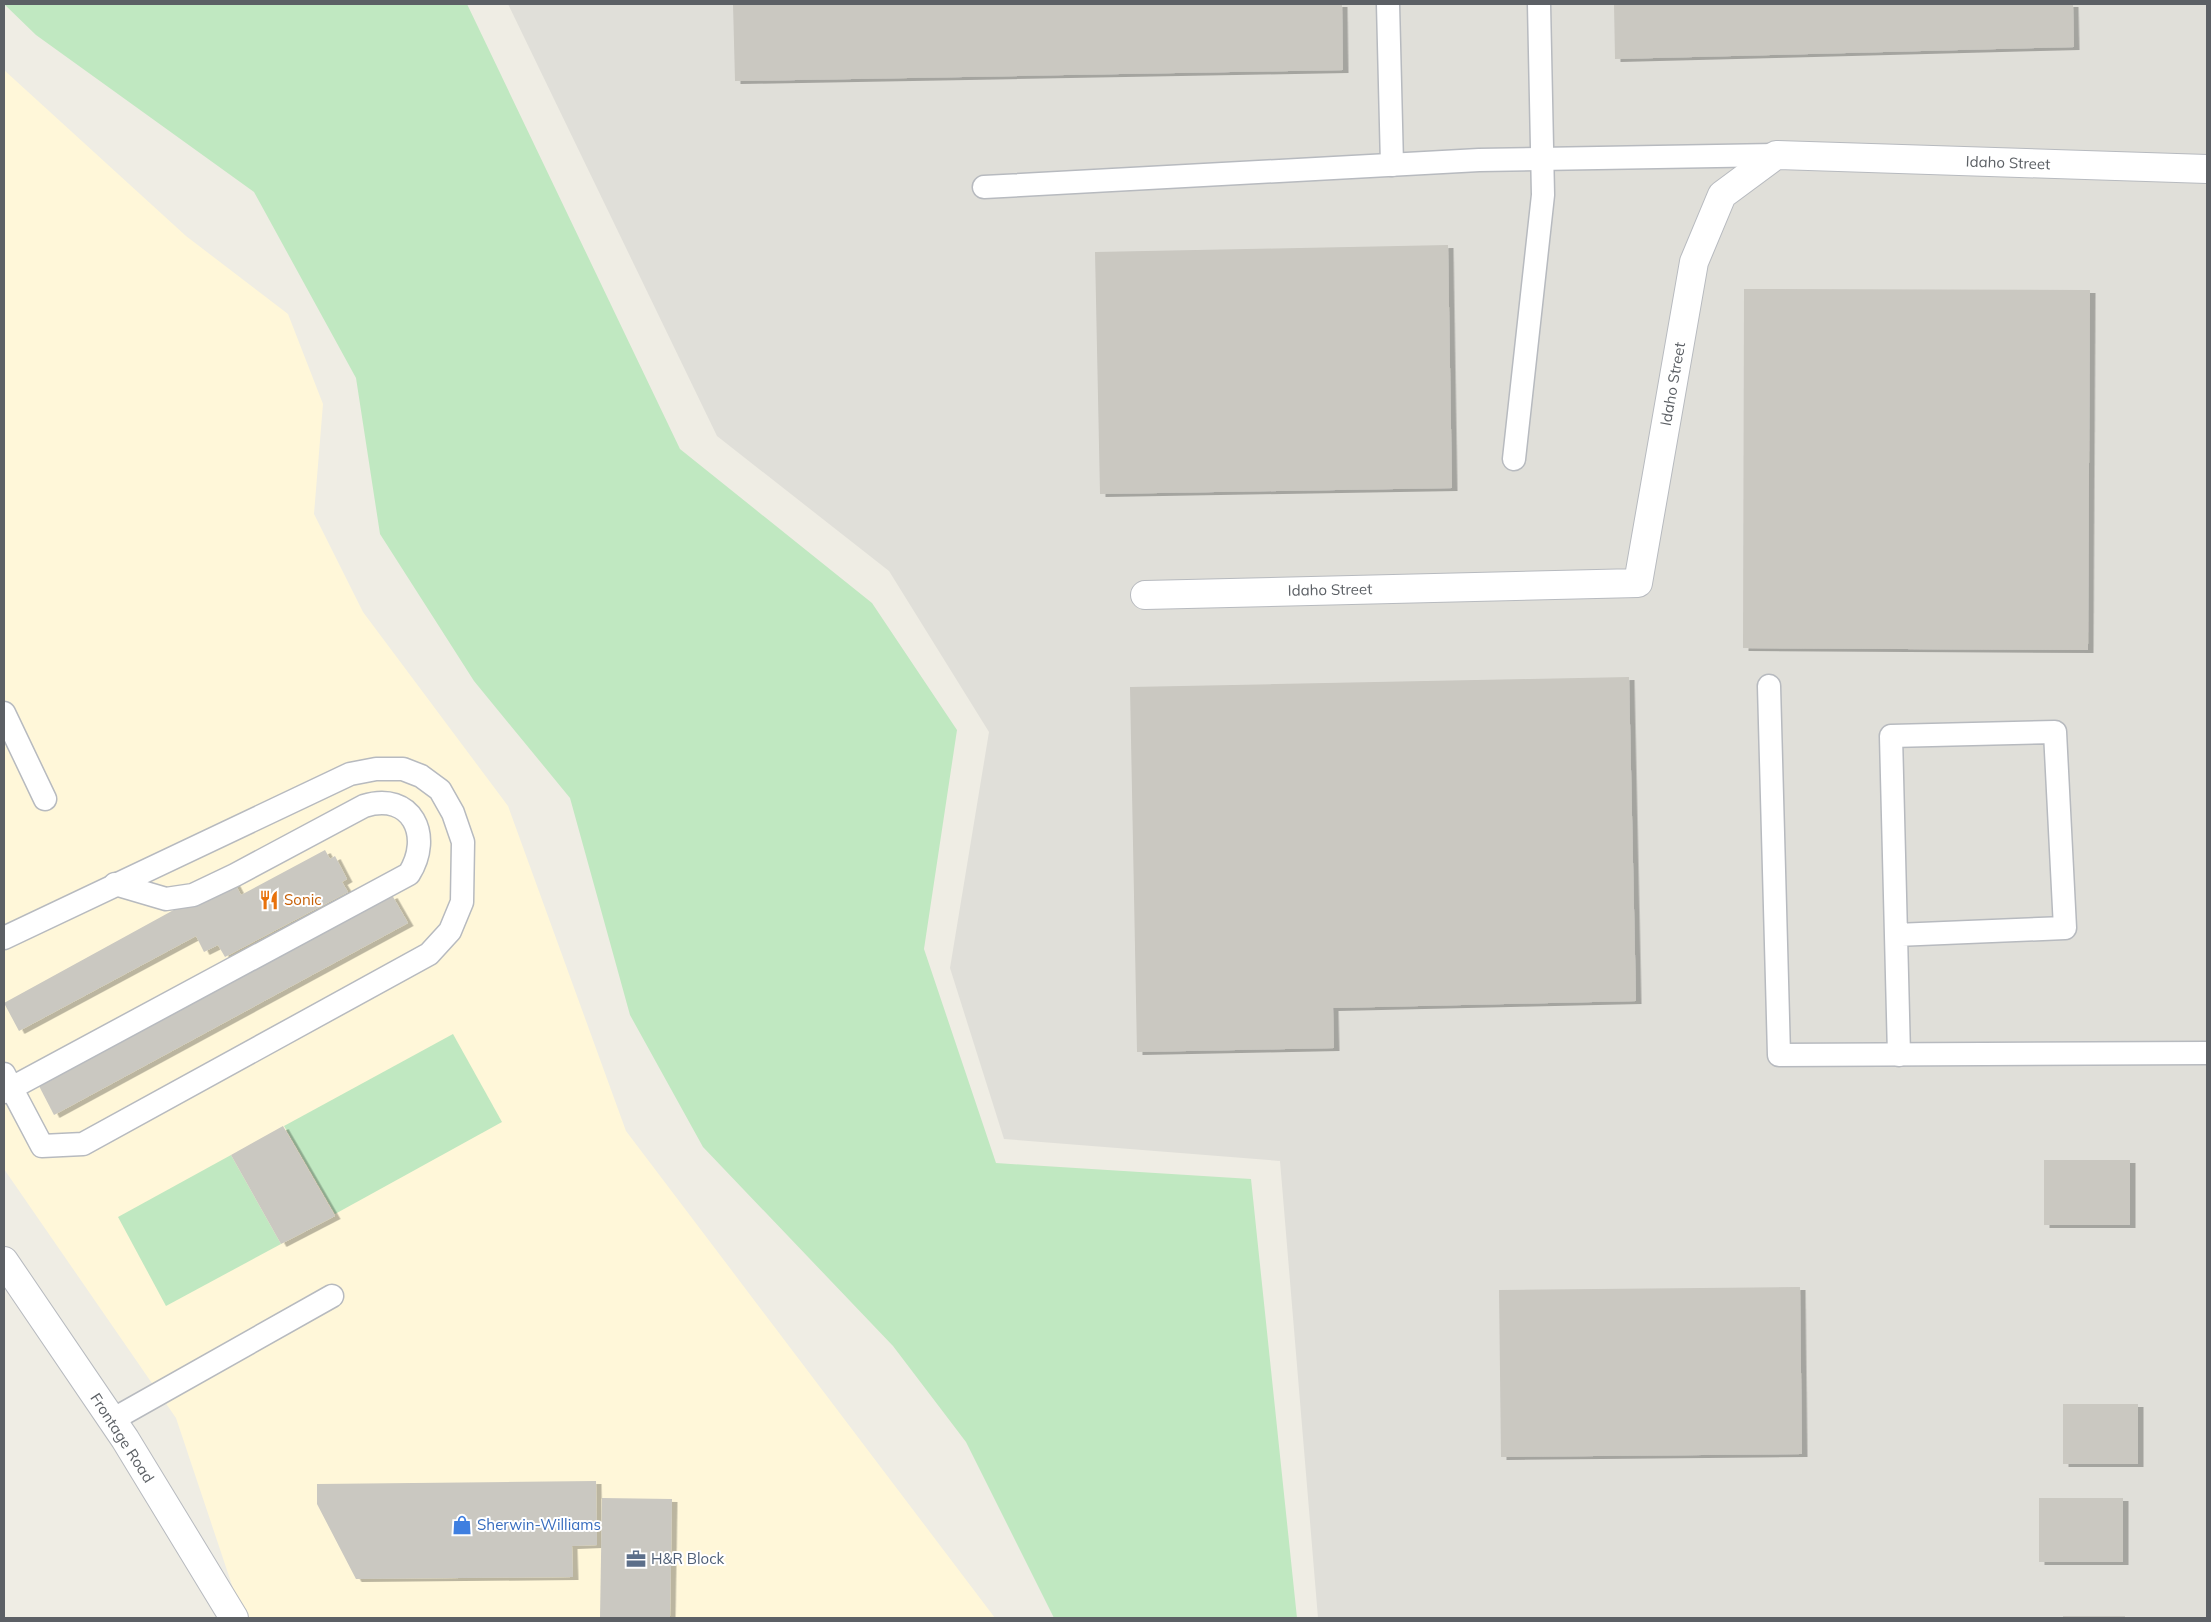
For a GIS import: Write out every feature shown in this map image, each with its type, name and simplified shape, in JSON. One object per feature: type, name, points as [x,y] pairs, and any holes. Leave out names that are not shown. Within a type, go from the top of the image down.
[{"type":"street","name":"Idaho Street","points":[[1145,595],[1638,582],[1694,262],[1722,195],[1776,155],[2207,169]]},
{"type":"street","name":"Frontage Road","points":[[4,1261],[112,1420],[234,1618]]},
{"type":"lane","points":[[1388,4],[1392,166]]},
{"type":"lane","points":[[1514,459],[1543,195],[1544,160],[1539,4]]},
{"type":"lane","points":[[984,187],[1480,160],[1776,155]]},
{"type":"lane","points":[[1769,686],[1779,1055],[2207,1053]]},
{"type":"lane","points":[[4,713],[45,799]]},
{"type":"lane","points":[[1896,935],[2065,928],[2055,732],[1891,736],[1899,1055]]},
{"type":"lane","points":[[4,938],[115,884],[350,774],[376,769],[403,769],[421,776],[440,790],[453,813],[463,842],[462,902],[450,932],[429,954],[83,1144],[42,1146],[6,1085],[31,1076],[409,874],[416,863],[420,840],[411,816],[399,806],[376,802],[364,806],[236,875],[193,894],[166,899],[115,884]]},
{"type":"lane","points":[[112,1420],[332,1296]]},
{"type":"shaded area","points":[[508,4],[2207,4],[2207,1618],[1318,1618],[1280,1161],[1004,1139],[950,968],[989,732],[889,571],[717,436]]},
{"type":"shaded area","points":[[4,70],[186,236],[288,314],[323,404],[314,514],[363,612],[508,806],[626,1131],[995,1618],[243,1618],[176,1418],[4,1169]]},
{"type":"green space","points":[[4,4],[467,4],[680,449],[872,603],[957,730],[924,949],[996,1163],[1251,1179],[1297,1618],[1054,1618],[966,1442],[893,1346],[703,1147],[630,1015],[570,798],[474,681],[380,534],[356,378],[254,192],[36,35]]},
{"type":"green space","points":[[453,1034],[502,1122],[335,1214],[284,1126]]},
{"type":"green space","points":[[231,1155],[281,1244],[166,1306],[118,1217]]},
{"type":"building","points":[[733,4],[1342,4],[1343,70],[735,81]]},
{"type":"building","points":[[1614,4],[2073,4],[2074,47],[1615,59]]},
{"type":"building","points":[[1448,245],[1452,488],[1100,494],[1095,252]]},
{"type":"building","points":[[1744,289],[2090,290],[2088,650],[1743,648]]},
{"type":"building","points":[[1629,677],[1636,1001],[1333,1008],[1334,1048],[1137,1052],[1130,687]]},
{"type":"building","points":[[325,850],[330,859],[335,856],[347,879],[342,882],[348,892],[225,957],[218,945],[204,952],[196,936],[19,1031],[4,1003],[232,878],[241,895]]},
{"type":"building","points":[[392,895],[408,923],[54,1115],[39,1086]]},
{"type":"building","points":[[283,1126],[335,1216],[281,1244],[231,1155]]},
{"type":"building","points":[[2044,1160],[2130,1160],[2130,1225],[2044,1225]]},
{"type":"building","points":[[1800,1287],[1802,1454],[1501,1457],[1499,1290]]},
{"type":"building","points":[[2063,1404],[2138,1404],[2138,1464],[2063,1464]]},
{"type":"building","name":"Sherwin-Williams","points":[[596,1481],[597,1545],[572,1546],[573,1577],[356,1579],[317,1504],[317,1484]]},
{"type":"building","name":"H&R Block","points":[[602,1498],[672,1499],[670,1618],[600,1618]]},
{"type":"building","points":[[2039,1498],[2123,1498],[2123,1562],[2039,1562]]},
{"type":"building","points":[[2063,1616],[2125,1616],[2125,1618],[2063,1618]]},
{"type":"place","name":"Sonic","points":[[269,900]]},
{"type":"place","name":"Sherwin-Williams","points":[[462,1525]]},
{"type":"place","name":"H&R Block","points":[[636,1559]]}]
